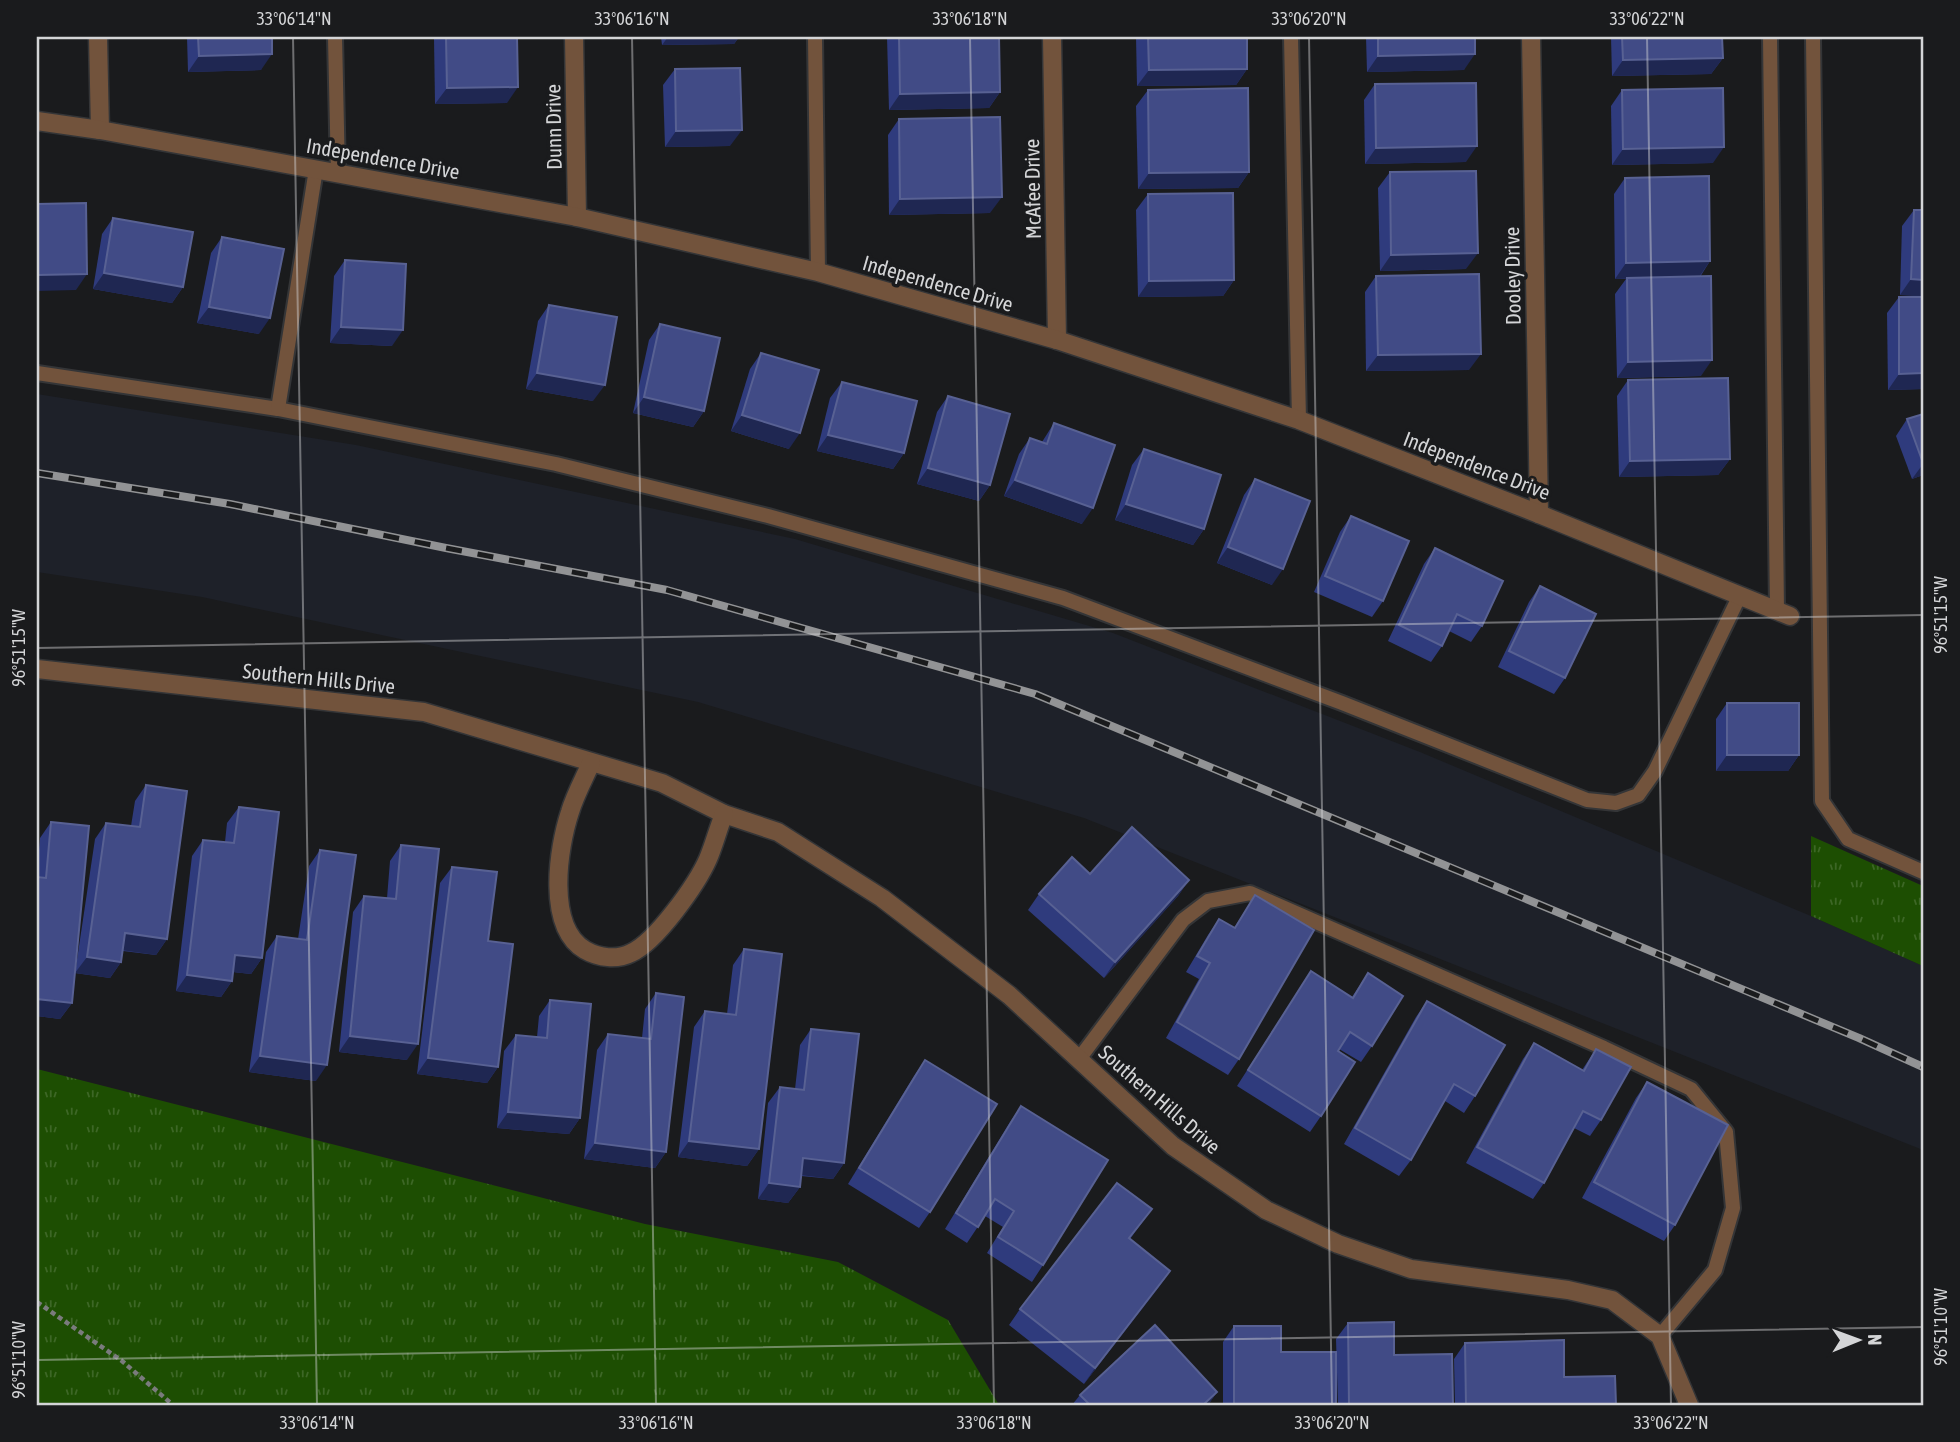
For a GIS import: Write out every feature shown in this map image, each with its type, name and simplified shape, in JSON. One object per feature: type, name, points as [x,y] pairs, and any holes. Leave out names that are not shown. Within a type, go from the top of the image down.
[{"type":"street","points":[[98,37],[100,130]]},
{"type":"street","name":"Dunn Drive","points":[[574,37],[577,217]]},
{"type":"street","name":"McAfee Drive","points":[[1052,37],[1057,340]]},
{"type":"street","name":"Dooley Drive","points":[[1531,37],[1539,514]]},
{"type":"street","name":"Independence Drive","points":[[37,121],[100,130],[577,217],[818,272],[1057,340],[1299,420],[1784,613]]},
{"type":"street","name":"Southern Hills Drive","points":[[37,669],[424,712],[662,783],[724,814],[778,832],[882,898],[1009,995],[1174,1146],[1266,1210],[1338,1244],[1411,1269],[1568,1290],[1612,1300],[1660,1336],[1689,1405]]},
{"type":"street","points":[[591,763],[570,812],[562,845],[559,879],[562,922],[576,943],[590,953],[607,957],[624,956],[646,943],[676,909],[707,861],[724,814]]},
{"type":"lane","points":[[335,37],[338,174]]},
{"type":"lane","points":[[815,37],[818,272]]},
{"type":"lane","points":[[1291,37],[1299,420]]},
{"type":"lane","points":[[1770,37],[1784,613]]},
{"type":"lane","points":[[1813,37],[1822,801],[1848,839],[1923,872]]},
{"type":"lane","points":[[278,410],[316,169]]},
{"type":"lane","points":[[37,373],[278,410],[569,467],[768,516],[1063,598],[1342,702],[1587,800],[1616,803],[1637,795],[1655,771],[1740,595]]},
{"type":"lane","points":[[1079,1059],[1183,920],[1208,901],[1250,893],[1691,1088],[1726,1132],[1733,1208],[1715,1270],[1660,1336]]},
{"type":"path","points":[[37,1302],[122,1362],[173,1405]]},
{"type":"shaded area","points":[[37,394],[356,445],[795,539],[1113,633],[1420,752],[1811,916],[1923,966],[1923,1150],[1084,818],[698,702],[202,597],[37,572]]},
{"type":"green space","points":[[1811,836],[1923,886],[1923,966],[1811,916]]},
{"type":"green space","points":[[37,1069],[645,1224],[838,1262],[948,1320],[999,1405],[37,1405]]},
{"type":"building","points":[[198,37],[272,37],[272,54],[199,56]]},
{"type":"building","points":[[446,37],[517,37],[518,87],[447,88]]},
{"type":"building","points":[[899,37],[999,37],[1000,92],[900,94]]},
{"type":"building","points":[[1148,37],[1247,37],[1247,69],[1149,70]]},
{"type":"building","points":[[1378,37],[1475,37],[1475,54],[1378,56]]},
{"type":"building","points":[[1622,37],[1722,37],[1723,58],[1623,60]]},
{"type":"building","points":[[740,68],[742,130],[676,131],[675,69]]},
{"type":"building","points":[[1476,83],[1477,146],[1376,148],[1375,84]]},
{"type":"building","points":[[1248,88],[1249,172],[1149,173],[1148,90]]},
{"type":"building","points":[[1723,88],[1724,147],[1623,149],[1622,90]]},
{"type":"building","points":[[1000,117],[1002,197],[900,199],[899,119]]},
{"type":"building","points":[[1476,171],[1478,253],[1391,255],[1390,172]]},
{"type":"building","points":[[1709,176],[1710,261],[1626,263],[1625,178]]},
{"type":"building","points":[[1233,193],[1234,280],[1149,281],[1148,194]]},
{"type":"building","points":[[86,203],[87,274],[37,275],[37,204]]},
{"type":"building","points":[[1914,210],[1923,210],[1923,280],[1911,279]]},
{"type":"building","points":[[113,218],[193,232],[183,287],[104,273]]},
{"type":"building","points":[[222,237],[284,249],[270,318],[209,307]]},
{"type":"building","points":[[345,260],[406,264],[403,330],[341,327]]},
{"type":"building","points":[[1479,274],[1481,354],[1378,355],[1376,276]]},
{"type":"building","points":[[1711,276],[1712,360],[1628,362],[1627,278]]},
{"type":"building","points":[[1899,297],[1923,297],[1923,373],[1899,374]]},
{"type":"building","points":[[549,305],[617,317],[605,385],[537,373]]},
{"type":"building","points":[[660,324],[720,338],[704,411],[644,397]]},
{"type":"building","points":[[761,353],[819,370],[800,433],[742,415]]},
{"type":"building","points":[[1728,378],[1730,459],[1630,461],[1628,380]]},
{"type":"building","points":[[842,382],[917,401],[904,453],[828,435]]},
{"type":"building","points":[[948,396],[1010,414],[990,485],[928,468]]},
{"type":"building","points":[[1923,414],[1923,463],[1907,419]]},
{"type":"building","points":[[1054,423],[1115,445],[1093,508],[1015,480],[1030,438],[1047,444]]},
{"type":"building","points":[[1144,449],[1221,475],[1204,529],[1126,504]]},
{"type":"building","points":[[1255,479],[1310,501],[1283,569],[1228,547]]},
{"type":"building","points":[[1351,516],[1409,541],[1383,601],[1325,576]]},
{"type":"building","points":[[1435,548],[1503,581],[1482,626],[1457,614],[1442,646],[1399,625]]},
{"type":"building","points":[[1540,586],[1596,614],[1565,678],[1509,651]]},
{"type":"building","points":[[1727,703],[1799,703],[1799,755],[1727,755]]},
{"type":"building","points":[[146,785],[187,791],[167,939],[125,933],[121,962],[87,957],[106,823],[140,827]]},
{"type":"building","points":[[239,807],[279,812],[262,958],[235,955],[232,981],[187,975],[203,840],[234,843]]},
{"type":"building","points":[[51,822],[89,826],[72,1003],[37,999],[37,877],[46,878]]},
{"type":"building","points":[[1132,827],[1189,880],[1115,962],[1039,894],[1072,857],[1090,874]]},
{"type":"building","points":[[401,845],[439,849],[418,1044],[350,1036],[364,896],[396,899]]},
{"type":"building","points":[[320,850],[356,855],[327,1065],[260,1056],[277,936],[307,940]]},
{"type":"building","points":[[452,867],[497,872],[488,941],[513,944],[498,1067],[428,1058]]},
{"type":"building","points":[[1255,895],[1314,930],[1239,1059],[1177,1022],[1210,963],[1197,956],[1219,919],[1235,928]]},
{"type":"building","points":[[744,949],[782,954],[759,1149],[689,1141],[705,1011],[736,1015]]},
{"type":"building","points":[[1311,971],[1353,998],[1368,973],[1403,996],[1372,1046],[1350,1032],[1338,1051],[1355,1062],[1321,1116],[1248,1070]]},
{"type":"building","points":[[656,993],[684,997],[666,1152],[595,1143],[608,1034],[651,1039]]},
{"type":"building","points":[[550,1000],[591,1004],[580,1118],[508,1112],[516,1035],[547,1038]]},
{"type":"building","points":[[1427,1001],[1505,1045],[1475,1096],[1454,1084],[1411,1160],[1355,1128]]},
{"type":"building","points":[[811,1029],[859,1034],[844,1163],[803,1158],[800,1187],[769,1183],[780,1087],[804,1090]]},
{"type":"building","points":[[1534,1043],[1584,1071],[1596,1049],[1631,1067],[1601,1120],[1583,1111],[1544,1183],[1477,1147]]},
{"type":"building","points":[[925,1060],[997,1104],[930,1212],[859,1168]]},
{"type":"building","points":[[1647,1082],[1728,1125],[1675,1225],[1594,1182]]},
{"type":"building","points":[[1021,1106],[1108,1160],[1043,1265],[998,1237],[1014,1211],[995,1199],[978,1227],[956,1213]]},
{"type":"building","points":[[1117,1183],[1152,1209],[1129,1238],[1170,1271],[1095,1368],[1020,1309]]},
{"type":"building","points":[[1394,1322],[1394,1355],[1452,1354],[1453,1405],[1349,1405],[1348,1323]]},
{"type":"building","points":[[1155,1325],[1217,1392],[1203,1405],[1090,1405],[1080,1395]]},
{"type":"building","points":[[1234,1326],[1281,1326],[1281,1352],[1336,1352],[1336,1405],[1234,1405]]},
{"type":"building","points":[[1564,1340],[1564,1377],[1615,1376],[1616,1405],[1466,1405],[1465,1343]]},
{"type":"railway","points":[[37,473],[230,504],[667,590],[1035,694],[1923,1067]]}]
